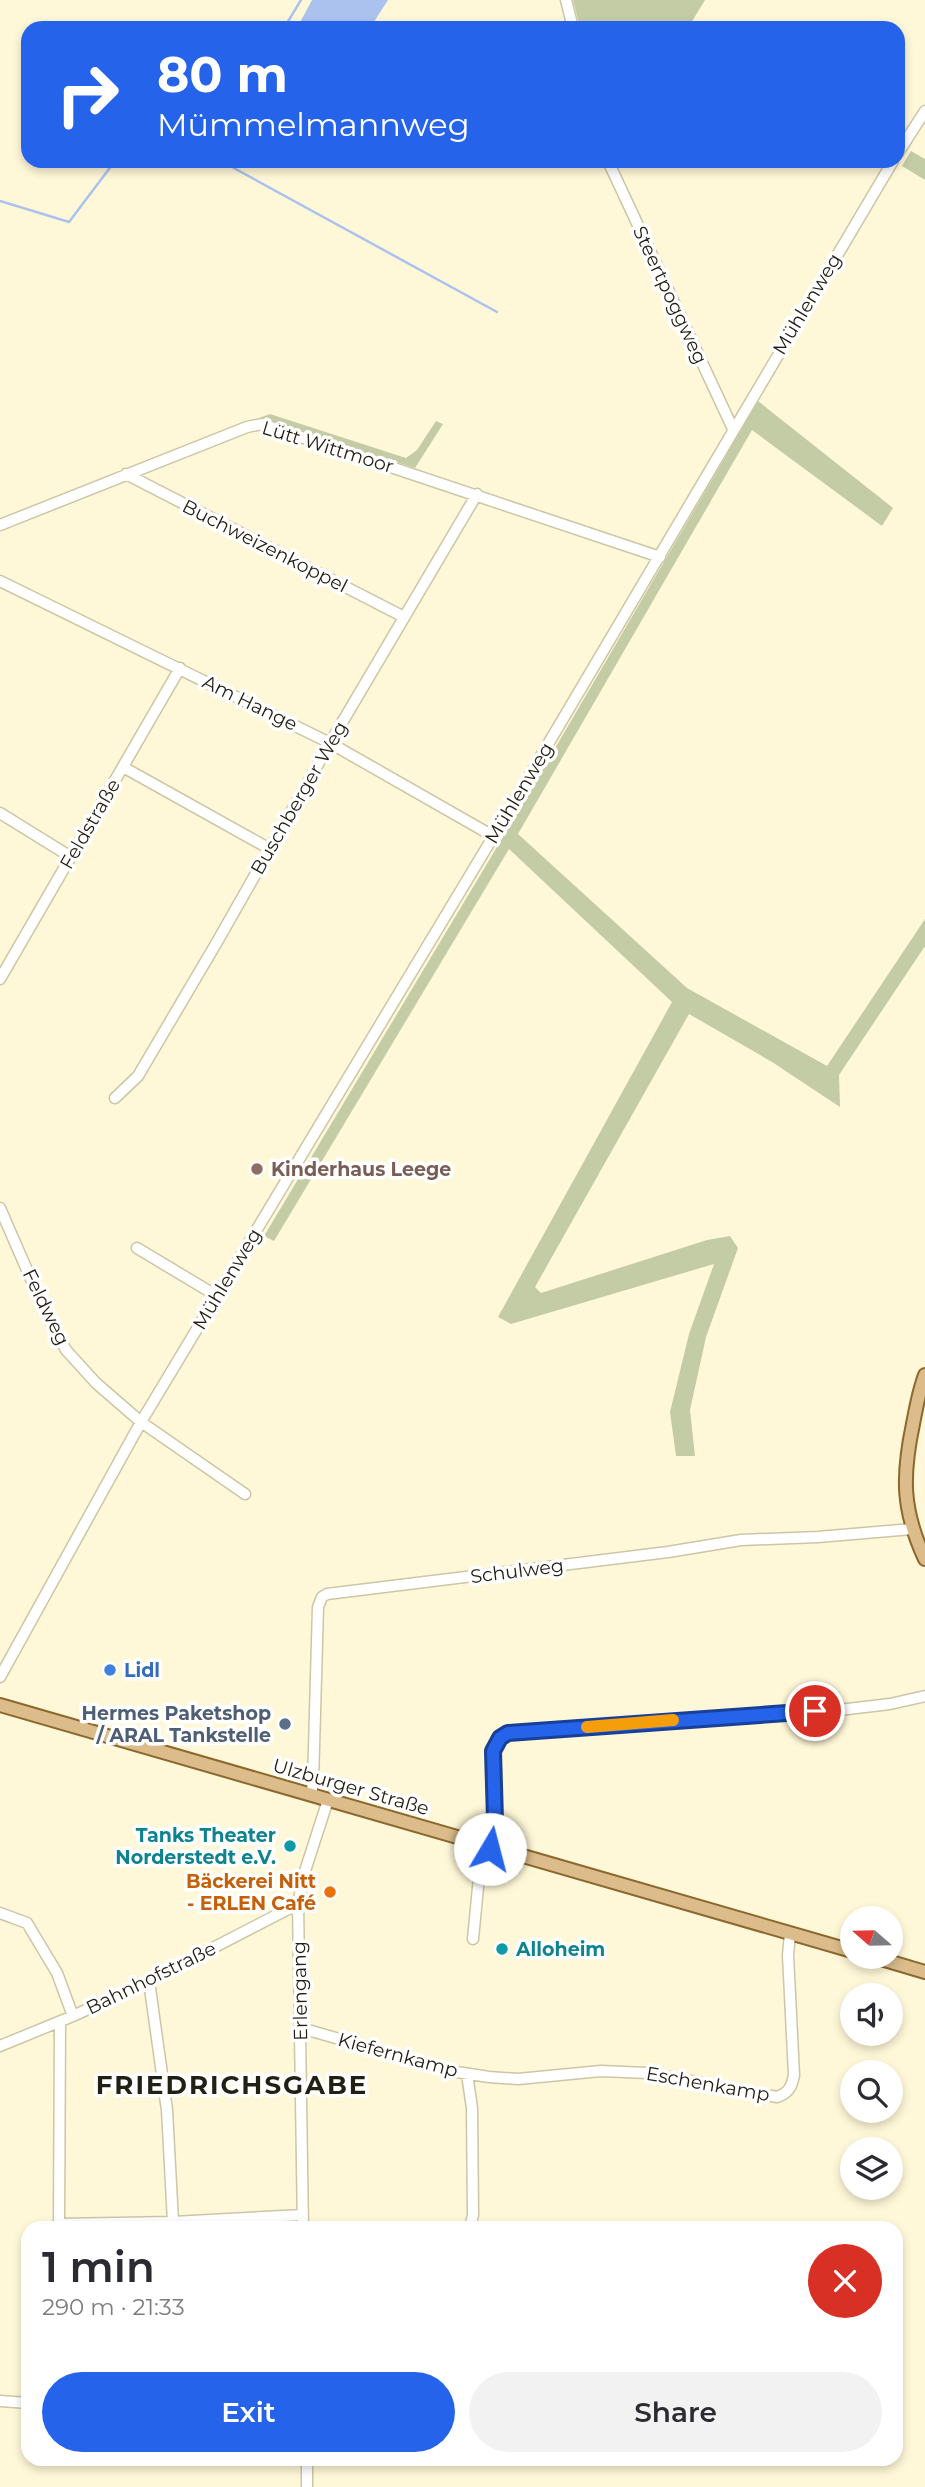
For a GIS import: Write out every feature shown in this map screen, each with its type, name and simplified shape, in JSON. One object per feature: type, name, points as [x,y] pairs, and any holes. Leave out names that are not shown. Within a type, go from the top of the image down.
[{"type":"main road","points":[[925,1376],[913,1422],[905,1472],[906,1505],[912,1529],[925,1559]]},
{"type":"main road","name":"Ulzburger Straße","points":[[0,1705],[840,1948]]},
{"type":"main road","points":[[903,1965],[925,1972]]},
{"type":"street","points":[[566,0],[571,21]]},
{"type":"street","points":[[905,142],[925,111]]},
{"type":"street","name":"Steertpoggweg","points":[[611,168],[733,429]]},
{"type":"street","name":"Mühlenweg","points":[[0,1677],[141,1422],[660,557],[889,168]]},
{"type":"street","name":"Lütt Wittmoor","points":[[0,524],[247,427],[262,424],[660,557]]},
{"type":"street","name":"Buchweizenkoppel","points":[[126,474],[404,617]]},
{"type":"street","name":"Buschberger Weg","points":[[115,1098],[138,1076],[477,494]]},
{"type":"street","name":"Am Hange","points":[[0,581],[330,743],[493,836]]},
{"type":"street","name":"Feldstraße","points":[[0,979],[180,668]]},
{"type":"street","points":[[123,767],[270,849]]},
{"type":"street","points":[[0,813],[71,857]]},
{"type":"street","name":"Feldweg","points":[[0,1208],[44,1309],[66,1350],[96,1383],[141,1422]]},
{"type":"street","points":[[136,1248],[217,1296]]},
{"type":"street","points":[[141,1422],[245,1494]]},
{"type":"street","name":"Schulweg","points":[[311,1795],[318,1607],[322,1597],[327,1594],[668,1552],[741,1540],[912,1529]]},
{"type":"street","points":[[473,1939],[486,1847],[495,1820],[493,1751],[500,1738],[508,1733],[839,1710],[890,1704],[925,1696]]},
{"type":"street","name":"Erlengang","points":[[303,2221],[298,1904],[304,1874],[328,1800]]},
{"type":"street","name":"Bahnhofstraße","points":[[0,2046],[60,2022],[149,1980],[298,1904]]},
{"type":"street","points":[[0,1913],[27,1923],[57,1973],[73,2016]]},
{"type":"street","name":"Eschenkamp","points":[[467,2074],[517,2079],[601,2071],[647,2073],[770,2097],[785,2095],[792,2087],[794,2075],[788,1955],[790,1934]]},
{"type":"street","points":[[149,1980],[167,2110],[173,2221]]},
{"type":"street","points":[[59,2221],[60,2022]]},
{"type":"street","name":"Kiefernkamp","points":[[301,2028],[467,2074],[472,2108],[472,2221]]},
{"type":"street","points":[[192,2221],[303,2215]]},
{"type":"street","points":[[0,2401],[21,2402]]},
{"type":"street","points":[[307,2466],[307,2487]]},
{"type":"green space","points":[[573,0],[705,0],[692,21],[578,21]]},
{"type":"green space","points":[[911,151],[925,159],[925,180],[905,168],[905,161]]},
{"type":"green space","points":[[758,401],[893,508],[882,526],[752,430],[518,834],[687,988],[827,1066],[925,919],[925,946],[839,1075],[840,1107],[772,1062],[689,1014],[535,1287],[541,1293],[707,1240],[730,1236],[738,1248],[706,1337],[690,1410],[695,1456],[676,1456],[670,1412],[689,1334],[714,1264],[511,1324],[498,1317],[672,1002],[509,849],[274,1241],[264,1236],[509,827]]},
{"type":"green space","points":[[270,414],[406,458],[417,450],[436,421],[443,424],[415,468],[259,418]]},
{"type":"water","points":[[312,0],[388,0],[374,21],[301,21]]},
{"type":"waterway","points":[[288,21],[301,0]]},
{"type":"waterway","points":[[0,201],[69,222],[110,168]]},
{"type":"waterway","points":[[234,168],[497,312]]},
{"type":"slow traffic","points":[[587,1727],[673,1720]]},
{"type":"place","name":"Kinderhaus Leege","points":[[257,1169]]},
{"type":"place","name":"Lidl","points":[[110,1670]]},
{"type":"place","name":"Hermes Paketshop / ARAL Tankstelle","points":[[285,1724]]},
{"type":"place","name":"Tanks Theater Norderstedt e.V.","points":[[290,1846]]},
{"type":"place","name":"Bäckerei Nitt - ERLEN Café","points":[[330,1892]]},
{"type":"place","name":"Alloheim","points":[[502,1949]]},
{"type":"district","name":"FRIEDRICHSGABE","points":[[232,2085]]},
{"type":"route","points":[[490,1849],[495,1820],[493,1751],[500,1738],[508,1733],[815,1711]]}]
